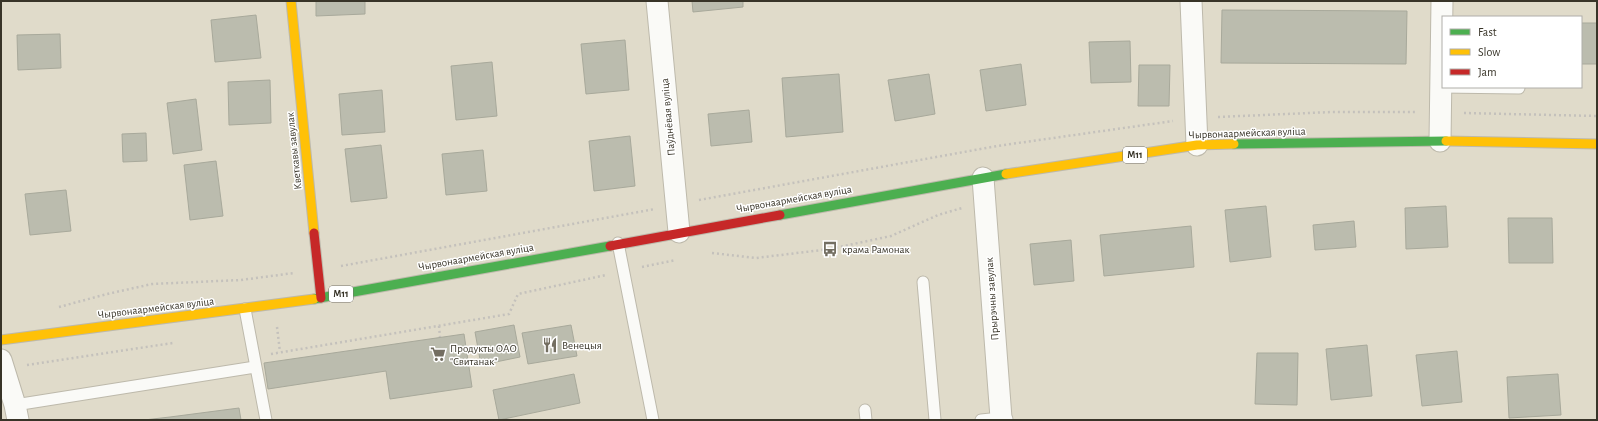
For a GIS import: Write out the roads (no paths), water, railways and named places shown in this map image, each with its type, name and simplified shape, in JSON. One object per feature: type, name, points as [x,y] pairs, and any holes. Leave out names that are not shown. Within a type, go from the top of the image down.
[{"type":"main road","name":"Кветкавы завулак","points":[[291,1],[321,298]]},
{"type":"main road","name":"Чырвонаармейская вуліца","points":[[1,340],[321,298],[983,178],[1198,145],[1440,141],[1597,144]]},
{"type":"street","name":"Паўднёвая вуліца","points":[[657,1],[679,232]]},
{"type":"street","points":[[1190,1],[1198,145]]},
{"type":"street","points":[[1440,141],[1442,1]]},
{"type":"street","name":"Прырэчны завулак","points":[[983,178],[994,419]]},
{"type":"street","points":[[2,365],[16,412]]},
{"type":"lane","points":[[618,244],[653,420]]},
{"type":"lane","points":[[923,282],[935,420]]},
{"type":"lane","points":[[245,309],[266,420]]},
{"type":"lane","points":[[16,412],[255,367]]},
{"type":"place","name":"крама Рамонак","points":[[830,249]]},
{"type":"place","name":"Венецыя","points":[[550,345]]},
{"type":"place","name":"Продукты ОАО \"Свитанак\"","points":[[438,354]]}]
